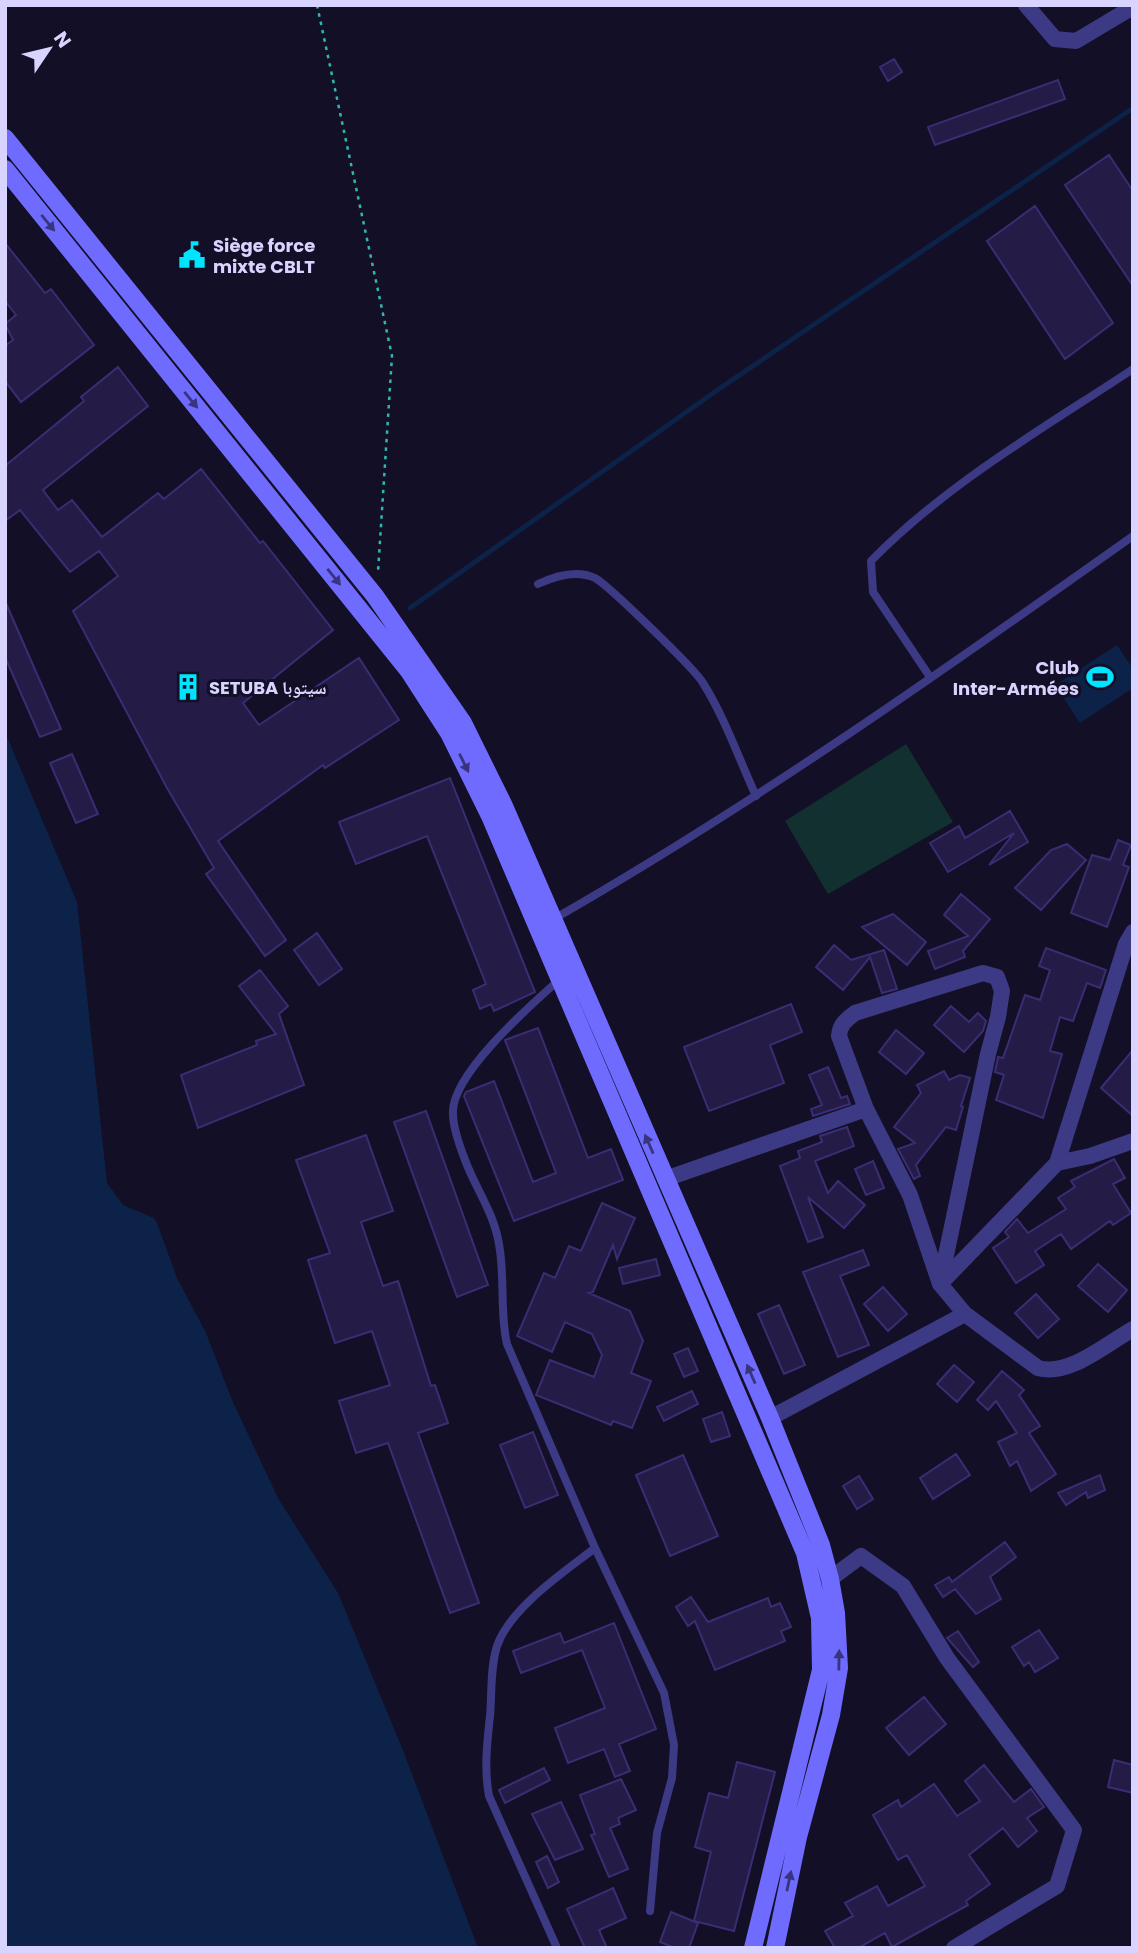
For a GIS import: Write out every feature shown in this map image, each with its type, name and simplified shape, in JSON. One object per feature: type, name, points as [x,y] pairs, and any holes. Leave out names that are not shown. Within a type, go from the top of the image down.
[{"type":"main road","points":[[5,138],[375,596],[463,723],[504,806],[544,923],[665,1203],[805,1553],[820,1618],[821,1670],[813,1713],[753,1948]]},
{"type":"main road","points":[[5,169],[409,671],[449,733],[544,923]]},
{"type":"main road","points":[[566,976],[665,1179],[665,1203],[770,1418],[821,1545],[830,1579],[837,1622],[839,1668],[831,1715],[798,1837],[775,1948]]},
{"type":"street","points":[[1026,5],[1055,39],[1076,41],[1133,8]]},
{"type":"street","points":[[940,1284],[1057,1163],[1126,944],[1133,932]]},
{"type":"street","points":[[940,1284],[988,1054],[999,1017],[1002,991],[1000,979],[992,974],[984,974],[855,1013],[845,1020],[839,1036],[866,1109],[910,1195],[940,1284],[965,1314],[1038,1368],[1049,1371],[1068,1367],[1133,1329]]},
{"type":"street","points":[[665,1179],[866,1109]]},
{"type":"street","points":[[1057,1163],[1090,1156],[1133,1141]]},
{"type":"street","points":[[770,1418],[965,1314]]},
{"type":"street","points":[[830,1579],[861,1556],[903,1586],[947,1658],[1074,1830],[1057,1886],[954,1948]]},
{"type":"lane","points":[[930,677],[873,592],[871,561],[898,534],[997,459],[1133,369]]},
{"type":"lane","points":[[544,923],[649,864],[755,796],[1133,537]]},
{"type":"lane","points":[[538,584],[555,576],[573,574],[595,578],[694,671],[707,691],[755,796]]},
{"type":"lane","points":[[566,976],[503,1034],[465,1080],[456,1097],[452,1114],[466,1161],[486,1200],[498,1239],[502,1323],[507,1344],[595,1548],[664,1693],[674,1745],[672,1778],[657,1833],[650,1911]]},
{"type":"lane","points":[[557,1948],[489,1796],[485,1771],[494,1665],[497,1646],[508,1628],[543,1588],[595,1548]]},
{"type":"path","points":[[317,5],[392,356],[382,546],[375,596]]},
{"type":"green space","points":[[906,744],[953,822],[828,894],[785,821]]},
{"type":"water","name":"Club Inter-Armées","points":[[1117,645],[1133,669],[1133,688],[1080,723],[1055,685]]},
{"type":"water","points":[[5,732],[77,902],[107,1183],[123,1205],[154,1218],[157,1223],[177,1278],[206,1333],[232,1400],[278,1498],[338,1593],[404,1753],[478,1948],[5,1948]]},
{"type":"building","points":[[894,59],[902,72],[888,81],[880,67]]},
{"type":"building","points":[[1058,80],[1065,99],[935,145],[928,127]]},
{"type":"building","points":[[1109,155],[1133,191],[1133,286],[1065,185]]},
{"type":"building","points":[[1035,206],[1113,323],[1065,359],[987,241]]},
{"type":"building","points":[[5,243],[45,293],[51,289],[94,345],[21,402],[5,381],[5,346],[13,340],[5,324],[16,315],[5,301]]},
{"type":"building","points":[[118,367],[148,406],[43,490],[58,510],[72,500],[102,537],[158,493],[164,499],[201,469],[260,543],[263,541],[333,630],[243,703],[259,725],[359,658],[399,720],[325,768],[323,765],[218,841],[286,940],[265,956],[206,874],[214,868],[167,788],[73,611],[118,576],[99,551],[70,572],[20,510],[5,521],[5,466],[84,401],[81,397]]},
{"type":"building","points":[[5,601],[61,729],[40,737],[5,657]]},
{"type":"building","points":[[72,754],[98,814],[76,823],[50,763]]},
{"type":"building","points":[[450,778],[535,992],[494,1011],[491,1004],[480,1009],[473,990],[486,984],[427,836],[356,864],[339,822]]},
{"type":"building","points":[[1010,811],[1028,842],[989,865],[1014,833],[948,872],[930,843],[959,826],[965,838]]},
{"type":"building","points":[[1118,840],[1131,845],[1123,865],[1129,867],[1107,927],[1071,913],[1092,855],[1110,860]]},
{"type":"building","points":[[1067,844],[1086,860],[1041,910],[1015,888],[1051,850]]},
{"type":"building","points":[[961,894],[990,919],[963,951],[965,957],[935,969],[928,951],[968,936],[944,915]]},
{"type":"building","points":[[893,914],[926,942],[907,965],[862,927]]},
{"type":"building","points":[[317,933],[342,969],[319,985],[294,950]]},
{"type":"building","points":[[834,945],[851,960],[884,950],[897,989],[882,993],[870,957],[843,990],[816,967]]},
{"type":"building","points":[[1046,948],[1106,970],[1100,988],[1087,983],[1073,1021],[1060,1017],[1050,1051],[1062,1054],[1043,1118],[996,1100],[1004,1075],[995,1072],[998,1057],[1003,1058],[1025,995],[1040,1000],[1050,970],[1039,966]]},
{"type":"building","points":[[260,970],[288,1006],[279,1014],[304,1085],[198,1128],[181,1075],[257,1045],[256,1041],[276,1034],[239,986]]},
{"type":"building","points":[[791,1004],[802,1032],[770,1045],[784,1083],[709,1111],[684,1047]]},
{"type":"building","points":[[951,1006],[969,1022],[978,1013],[986,1021],[983,1031],[964,1052],[934,1025]]},
{"type":"building","points":[[538,1028],[588,1158],[611,1149],[623,1180],[514,1221],[464,1096],[466,1092],[494,1081],[533,1182],[556,1173],[505,1040]]},
{"type":"building","points":[[896,1030],[924,1053],[906,1074],[879,1052]]},
{"type":"building","points":[[1133,1050],[1133,1116],[1101,1088]]},
{"type":"building","points":[[828,1067],[841,1098],[847,1096],[850,1104],[813,1116],[811,1109],[822,1105],[809,1075]]},
{"type":"building","points":[[944,1071],[949,1080],[960,1075],[970,1078],[961,1106],[963,1107],[956,1130],[946,1127],[916,1165],[920,1176],[914,1179],[898,1149],[915,1143],[894,1127],[921,1093],[917,1085]]},
{"type":"building","points":[[426,1111],[488,1285],[457,1297],[394,1122]]},
{"type":"building","points":[[847,1127],[854,1146],[815,1161],[828,1193],[838,1181],[865,1205],[844,1228],[808,1197],[823,1237],[808,1242],[780,1166],[800,1158],[798,1151],[822,1142],[820,1136]]},
{"type":"building","points":[[366,1135],[393,1211],[361,1222],[383,1286],[398,1281],[431,1386],[435,1385],[448,1423],[418,1433],[479,1603],[450,1613],[388,1443],[356,1453],[339,1401],[390,1385],[372,1331],[335,1343],[308,1260],[330,1253],[296,1160]]},
{"type":"building","points":[[1114,1159],[1125,1178],[1113,1184],[1131,1213],[1113,1225],[1110,1221],[1071,1249],[1061,1234],[1035,1251],[1044,1265],[1016,1283],[993,1248],[1009,1237],[1005,1232],[1017,1219],[1028,1233],[1066,1209],[1058,1198],[1075,1187],[1071,1181]]},
{"type":"building","points":[[873,1161],[884,1188],[866,1195],[855,1169]]},
{"type":"building","points":[[602,1203],[635,1218],[617,1259],[613,1245],[593,1292],[589,1293],[630,1311],[643,1341],[631,1373],[651,1381],[632,1428],[613,1421],[611,1425],[536,1395],[550,1360],[594,1377],[602,1355],[592,1334],[565,1322],[552,1352],[517,1336],[544,1273],[555,1278],[569,1246],[581,1251]]},
{"type":"building","points":[[863,1250],[869,1265],[840,1276],[869,1345],[838,1357],[803,1272]]},
{"type":"building","points":[[656,1259],[660,1275],[623,1284],[619,1268]]},
{"type":"building","points":[[1098,1264],[1127,1290],[1108,1312],[1078,1286]]},
{"type":"building","points":[[883,1287],[907,1314],[888,1331],[864,1304]]},
{"type":"building","points":[[1036,1294],[1059,1319],[1038,1338],[1015,1313]]},
{"type":"building","points":[[779,1305],[805,1365],[784,1374],[758,1314]]},
{"type":"building","points":[[688,1348],[698,1371],[684,1377],[674,1354]]},
{"type":"building","points":[[954,1365],[974,1382],[957,1402],[937,1384]]},
{"type":"building","points":[[1002,1371],[1024,1390],[1019,1395],[1040,1426],[1029,1433],[1056,1474],[1031,1491],[1017,1461],[1010,1466],[998,1442],[1017,1433],[996,1401],[988,1410],[977,1400]]},
{"type":"building","points":[[692,1391],[698,1404],[664,1421],[657,1407]]},
{"type":"building","points":[[722,1412],[730,1436],[711,1442],[703,1419]]},
{"type":"building","points":[[533,1432],[558,1495],[525,1508],[500,1445]]},
{"type":"building","points":[[956,1454],[970,1475],[933,1499],[920,1478]]},
{"type":"building","points":[[683,1455],[718,1536],[670,1556],[636,1475]]},
{"type":"building","points":[[1100,1475],[1105,1490],[1088,1498],[1086,1492],[1066,1505],[1058,1493]]},
{"type":"building","points":[[859,1476],[873,1499],[857,1509],[843,1486]]},
{"type":"building","points":[[1005,1542],[1016,1557],[990,1577],[1001,1599],[976,1614],[955,1589],[943,1597],[935,1585],[949,1577],[952,1582]]},
{"type":"building","points":[[691,1597],[708,1622],[768,1598],[771,1607],[780,1603],[791,1627],[781,1631],[785,1641],[715,1670],[695,1621],[688,1626],[676,1607]]},
{"type":"building","points":[[614,1623],[656,1729],[619,1744],[630,1771],[615,1777],[604,1749],[568,1763],[555,1728],[605,1708],[582,1650],[521,1673],[513,1651],[560,1633],[564,1643]]},
{"type":"building","points":[[1039,1630],[1058,1658],[1035,1672],[1029,1662],[1024,1666],[1012,1647]]},
{"type":"building","points":[[958,1631],[979,1662],[973,1667],[947,1638]]},
{"type":"building","points":[[924,1697],[946,1724],[909,1755],[886,1728]]},
{"type":"building","points":[[1114,1760],[1133,1765],[1133,1793],[1108,1787]]},
{"type":"building","points":[[737,1762],[775,1772],[734,1931],[694,1921],[711,1852],[695,1847],[709,1793],[728,1798]]},
{"type":"building","points":[[984,1765],[1014,1802],[1031,1789],[1044,1807],[1027,1818],[1037,1831],[1018,1847],[1003,1828],[969,1855],[990,1884],[966,1901],[968,1905],[892,1947],[885,1933],[858,1948],[835,1948],[825,1931],[853,1916],[845,1903],[877,1886],[888,1906],[925,1886],[907,1855],[898,1860],[873,1815],[898,1800],[901,1807],[934,1784],[957,1816],[980,1801],[965,1781]]},
{"type":"building","points":[[544,1768],[550,1780],[505,1803],[499,1790]]},
{"type":"building","points":[[621,1779],[636,1810],[618,1818],[620,1824],[610,1828],[628,1869],[609,1877],[591,1835],[595,1834],[580,1795]]},
{"type":"building","points":[[561,1802],[583,1849],[555,1860],[532,1814]]},
{"type":"building","points":[[547,1856],[559,1882],[548,1888],[536,1862]]},
{"type":"building","points":[[613,1888],[626,1918],[599,1930],[607,1948],[585,1948],[567,1909]]},
{"type":"building","points":[[671,1912],[698,1923],[689,1948],[675,1948],[660,1942]]},
{"type":"waterway","points":[[410,608],[716,391],[1133,108]]},
{"type":"place","name":"Siège force mixte CBLT","points":[[192,255]]},
{"type":"place","name":"Club Inter-Armées","points":[[1100,677]]},
{"type":"place","name":"SETUBA سيتوبا","points":[[188,687]]}]
